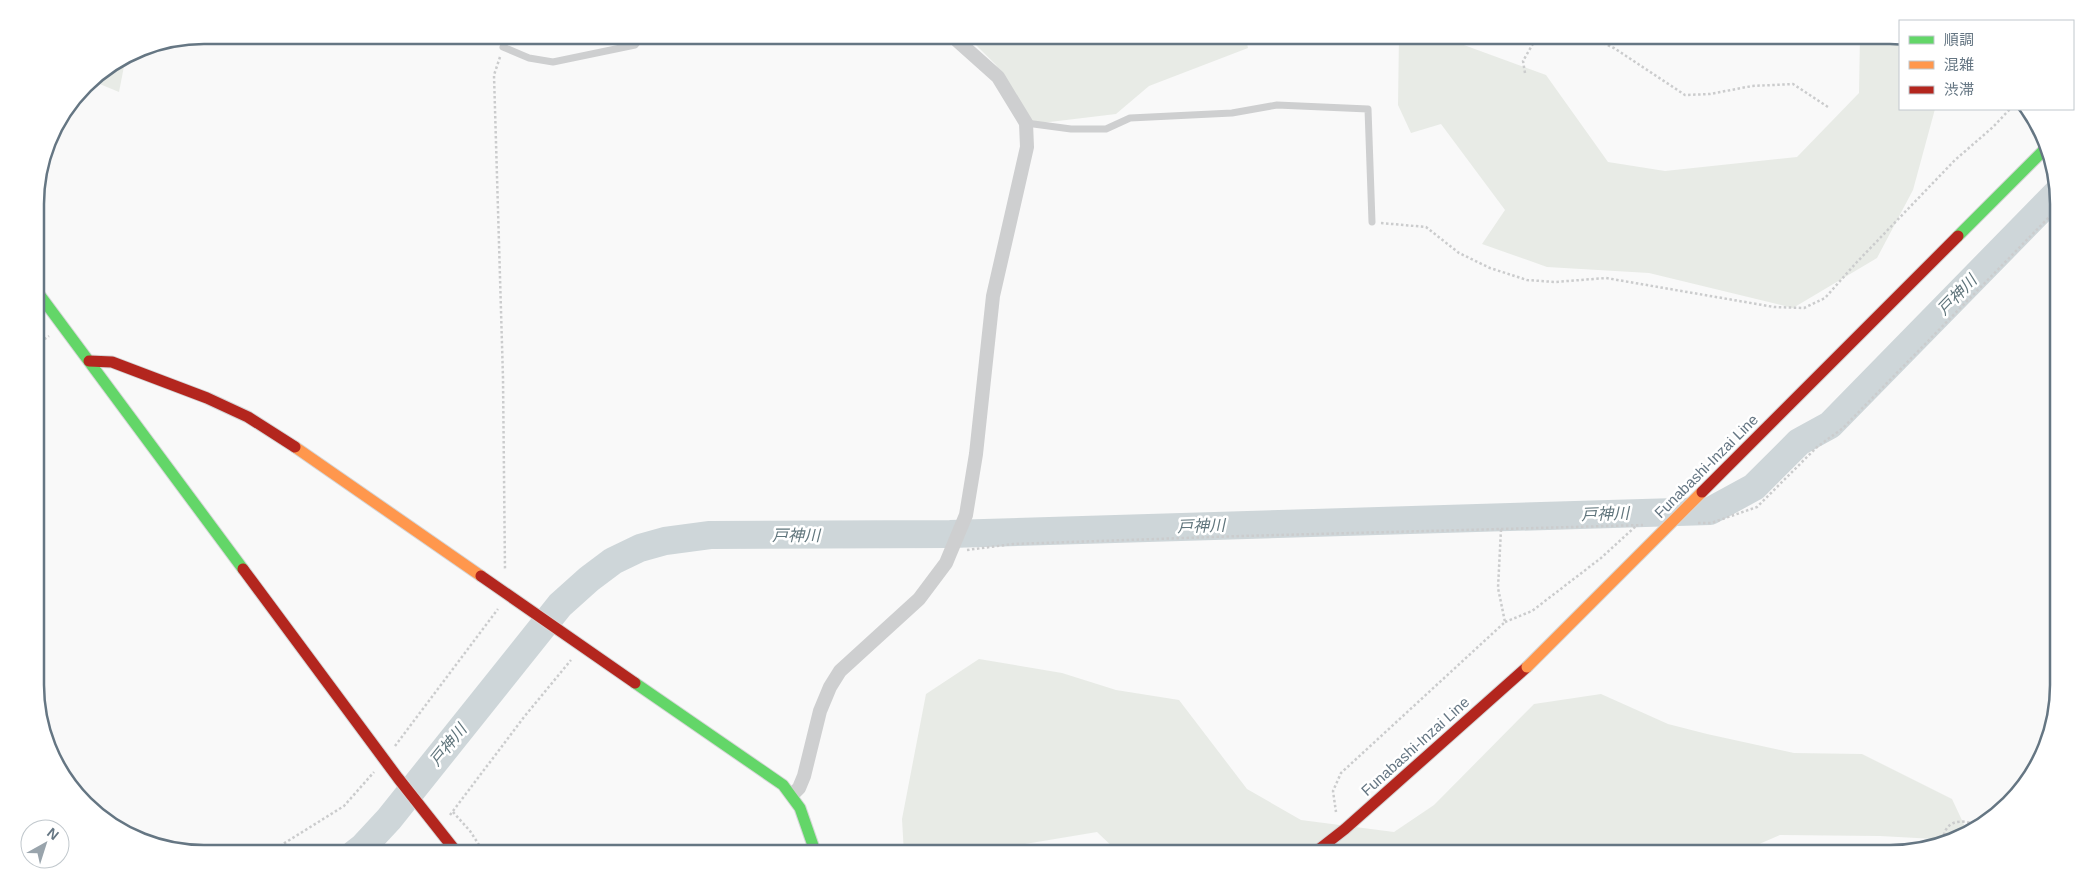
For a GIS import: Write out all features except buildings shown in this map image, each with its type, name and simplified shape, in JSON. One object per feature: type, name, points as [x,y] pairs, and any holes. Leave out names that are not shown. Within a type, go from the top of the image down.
[{"type":"street","points":[[793,794],[799,788],[804,776],[820,710],[830,687],[840,671],[919,599],[946,563],[954,548],[966,515],[976,454],[993,296],[1026,147],[1026,123],[998,77],[961,44]]},
{"type":"street","name":"Funabashi-Inzai Line","points":[[1325,845],[1345,829],[1527,667],[2041,153]]},
{"type":"street","points":[[44,301],[398,778],[451,845]]},
{"type":"street","points":[[89,361],[112,362],[207,398],[248,417],[282,438],[581,647],[783,785],[793,794],[801,807],[813,845]]},
{"type":"lane","points":[[503,47],[529,58],[553,62],[636,44]]},
{"type":"lane","points":[[1026,123],[1071,129],[1106,129],[1130,118],[1232,113],[1277,105],[1368,109],[1372,222]]},
{"type":"path","points":[[1525,73],[1523,61],[1533,44]]},
{"type":"path","points":[[1605,44],[1685,95],[1710,94],[1752,86],[1793,84],[1828,107]]},
{"type":"path","points":[[394,747],[504,593],[503,436],[494,75],[503,47]]},
{"type":"path","points":[[1372,222],[1426,227],[1459,253],[1490,268],[1527,280],[1555,282],[1606,278],[1774,307],[1804,308],[1824,298],[1955,160],[1993,127],[2009,110]]},
{"type":"path","points":[[1693,523],[1711,523],[1756,507],[1817,447],[1843,428],[2050,216]]},
{"type":"path","points":[[1345,829],[1336,812],[1333,791],[1341,773],[1505,622],[1532,611],[1601,558],[1637,525]]},
{"type":"path","points":[[954,548],[965,550],[1013,544],[1241,536],[1646,525]]},
{"type":"path","points":[[1501,529],[1498,588],[1505,622]]},
{"type":"path","points":[[447,818],[524,717],[581,647]]},
{"type":"path","points":[[281,845],[344,806],[376,769]]},
{"type":"path","points":[[453,812],[470,831],[479,845]]},
{"type":"path","points":[[1944,835],[1946,829],[1954,822],[1972,823]]},
{"type":"path","points":[[426,845],[431,838]]},
{"type":"shaded area","points":[[975,44],[1247,44],[1248,48],[1149,86],[1116,114],[1033,124],[996,65]]},
{"type":"shaded area","points":[[1399,44],[1461,44],[1546,75],[1608,162],[1665,171],[1797,157],[1859,93],[1860,44],[1890,44],[1899,44],[1899,110],[1935,110],[1913,190],[1877,258],[1793,308],[1649,273],[1547,267],[1482,244],[1505,210],[1441,124],[1411,133],[1398,105]]},
{"type":"shaded area","points":[[124,65],[119,92],[99,84]]},
{"type":"shaded area","points":[[979,659],[1062,673],[1116,690],[1179,700],[1247,789],[1301,820],[1394,832],[1434,805],[1534,704],[1601,694],[1668,724],[1707,734],[1794,753],[1862,754],[1952,799],[1965,826],[1934,839],[1880,836],[1780,835],[1757,845],[1111,845],[1097,832],[1019,845],[903,845],[902,819],[926,694]]},
{"type":"waterway","name":"戸神川","points":[[365,845],[389,819],[560,605],[613,561],[640,548],[665,541],[710,535],[950,534],[1710,511],[1754,487],[1799,442],[1830,425],[2050,200]]},
{"type":"traffic: fast","points":[[1958,236],[2041,153]]},
{"type":"traffic: fast","points":[[44,301],[243,569]]},
{"type":"traffic: fast","points":[[635,683],[783,785],[800,808],[813,845]]},
{"type":"traffic: slow","points":[[295,447],[481,576]]},
{"type":"traffic: slow","points":[[1527,667],[1702,492]]},
{"type":"traffic: jam","points":[[1702,492],[1958,236]]},
{"type":"traffic: jam","points":[[89,361],[112,362],[207,398],[248,417],[295,447]]},
{"type":"traffic: jam","points":[[243,569],[398,778],[451,845]]},
{"type":"traffic: jam","points":[[481,576],[635,683]]},
{"type":"traffic: jam","points":[[1325,845],[1345,829],[1527,667]]}]
